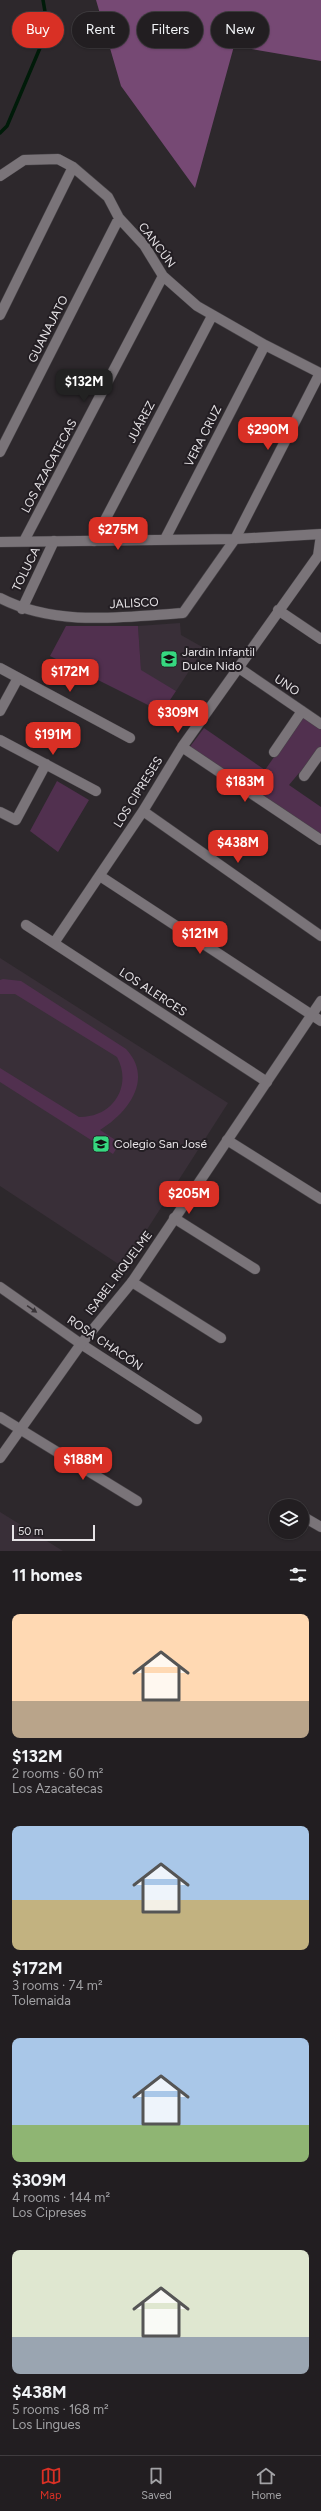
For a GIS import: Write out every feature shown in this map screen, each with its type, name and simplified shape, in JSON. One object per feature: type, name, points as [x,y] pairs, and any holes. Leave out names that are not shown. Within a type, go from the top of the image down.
[{"type":"street","name":"CANCÚN","points":[[0,176],[24,160],[58,158],[73,167],[108,197],[119,218],[144,245],[163,276],[212,316],[320,373],[235,539]]},
{"type":"street","points":[[0,315],[73,167]]},
{"type":"street","name":"GUANAJATO","points":[[0,452],[119,218]]},
{"type":"street","name":"LOS AZACATECAS","points":[[24,541],[163,276]]},
{"type":"street","name":"JUÁREZ","points":[[94,541],[212,316]]},
{"type":"street","name":"VERA CRUZ","points":[[165,539],[265,345]]},
{"type":"street","points":[[0,542],[235,539],[321,535]]},
{"type":"street","name":"LOS CIPRESES","points":[[54,943],[100,876],[182,747],[239,668],[278,610],[319,557],[321,535]]},
{"type":"street","name":"JALISCO","points":[[0,598],[22,609],[66,618],[123,617],[183,613],[235,539]]},
{"type":"street","name":"TOLUCA","points":[[22,609],[54,541]]},
{"type":"street","points":[[278,610],[321,639]]},
{"type":"street","points":[[0,668],[130,738]]},
{"type":"street","name":"UNO","points":[[239,668],[321,724]]},
{"type":"street","points":[[0,711],[18,678]]},
{"type":"street","points":[[274,752],[302,711]]},
{"type":"street","points":[[0,740],[96,791]]},
{"type":"street","points":[[182,747],[321,840]]},
{"type":"street","points":[[304,776],[321,752]]},
{"type":"street","points":[[0,812],[16,820],[46,764]]},
{"type":"street","points":[[142,811],[321,936]]},
{"type":"street","points":[[100,876],[321,1021]]},
{"type":"street","name":"LOS ALERCES","points":[[26,926],[266,1082]]},
{"type":"street","name":"ISABEL RIQUELME","points":[[0,1458],[81,1344],[132,1282],[321,1001]]},
{"type":"street","points":[[227,1140],[321,1199]]},
{"type":"street","points":[[174,1218],[255,1269]]},
{"type":"street","points":[[132,1282],[221,1338]]},
{"type":"street","name":"ROSA CHACÓN","points":[[0,1287],[81,1344],[197,1419]]},
{"type":"street","points":[[0,1417],[137,1502]]},
{"type":"street","points":[[309,1520],[321,1527]]},
{"type":"shaded area","points":[[96,0],[321,0],[321,61],[246,48],[269,48],[269,12],[211,12],[211,48],[233,48],[195,188],[121,86],[110,48],[129,48],[129,12],[99,12]]},
{"type":"shaded area","name":"Jardin Infantil Dulce Nido","points":[[180,623],[181,635],[204,648],[176,691],[141,671],[138,626]]},
{"type":"shaded area","points":[[66,626],[138,626],[141,670],[176,691],[162,712],[50,656]]},
{"type":"shaded area","points":[[302,717],[321,729],[321,747],[301,775],[299,773],[289,785],[321,807],[321,837],[189,748],[204,728],[265,770]]},
{"type":"shaded area","points":[[57,781],[89,800],[58,852],[30,831]]},
{"type":"shaded area","name":"Colegio San José","points":[[0,958],[228,1103],[123,1267],[0,1186]]},
{"type":"shaded area","points":[[0,980],[21,981],[126,1049],[134,1060],[138,1072],[134,1094],[128,1105],[120,1114],[100,1130],[120,1143],[113,1154],[0,1082],[0,1068],[79,1117],[91,1116],[110,1106],[116,1099],[121,1089],[122,1079],[121,1068],[117,1057],[15,994],[0,994]]},
{"type":"shaded area","points":[[0,1512],[63,1551],[0,1551]]},
{"type":"waterway","points":[[0,133],[7,126],[48,29],[43,0]]},
{"type":"place","name":"Jardin Infantil Dulce Nido","points":[[169,659]]},
{"type":"place","name":"Colegio San José","points":[[101,1144]]}]
